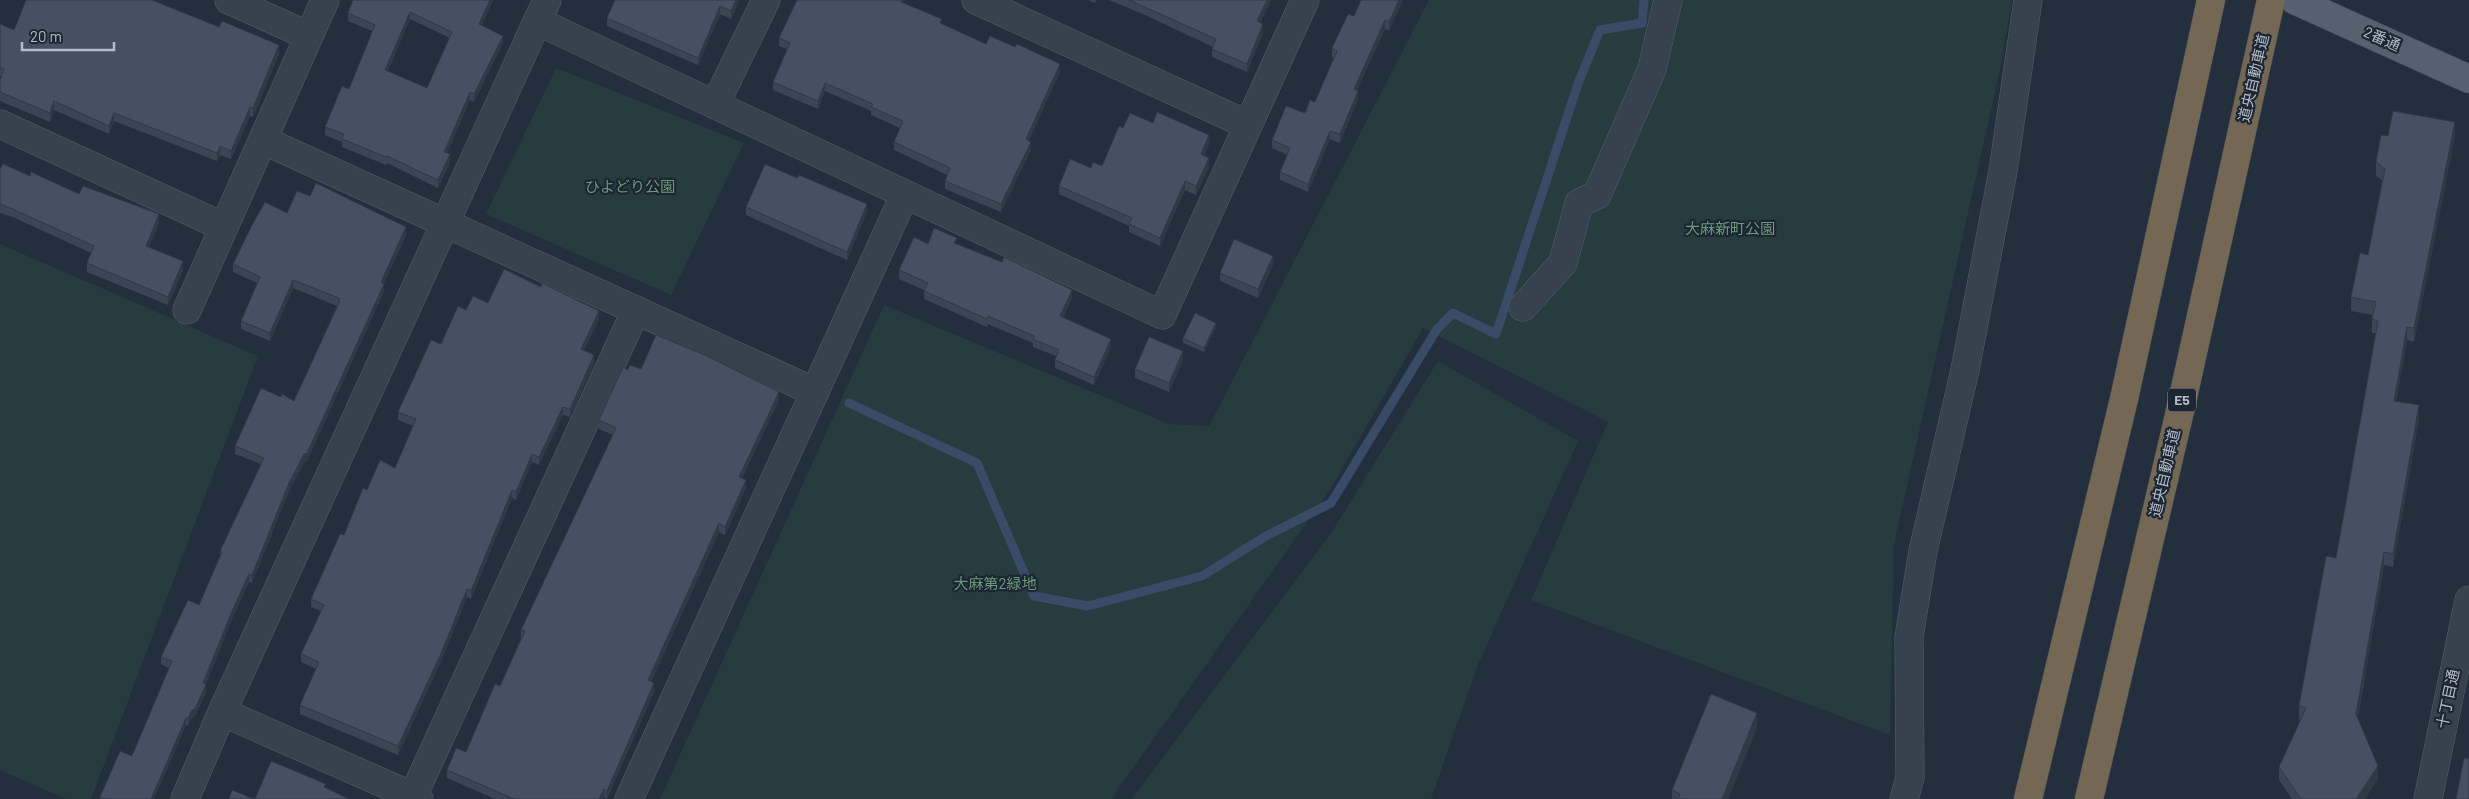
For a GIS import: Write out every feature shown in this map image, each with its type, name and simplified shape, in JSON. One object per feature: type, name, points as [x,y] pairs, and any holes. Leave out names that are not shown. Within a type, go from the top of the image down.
[{"type":"highway","points":[[2028,799],[2124,399],[2210,0]]},
{"type":"highway","name":"道央自動車道","points":[[2088,799],[2180,411],[2271,0]]},
{"type":"main road","name":"2番通","points":[[2294,0],[2469,79]]},
{"type":"street","points":[[230,0],[309,36]]},
{"type":"street","points":[[187,310],[325,0]]},
{"type":"street","points":[[715,105],[766,0]]},
{"type":"street","points":[[976,0],[1248,125]]},
{"type":"street","points":[[185,799],[222,712],[542,11],[715,105],[1162,315],[1305,0]]},
{"type":"street","points":[[1523,307],[1563,263],[1579,203],[1597,195],[1652,69],[1668,0]]},
{"type":"street","points":[[1904,799],[1910,778],[1909,637],[1923,550],[1965,370],[2002,181],[2028,0]]},
{"type":"street","points":[[0,124],[224,227]]},
{"type":"street","points":[[263,140],[815,392]]},
{"type":"street","points":[[629,799],[905,194]]},
{"type":"street","points":[[222,712],[416,798],[636,310]]},
{"type":"street","name":"十丁目通","points":[[2428,799],[2469,600]]},
{"type":"green space","name":"大麻新町公園","points":[[1429,0],[2012,0],[2000,70],[1894,544],[1890,735],[1531,600],[1608,422],[1423,328],[1330,490],[1111,799],[660,799],[884,305],[1169,424],[1209,426]]},
{"type":"green space","name":"ひよどり公園","points":[[556,68],[744,143],[671,295],[486,214]]},
{"type":"green space","points":[[0,244],[258,356],[91,799],[66,799],[0,770]]},
{"type":"green space","points":[[1438,361],[1578,441],[1477,667],[1431,799],[1132,799],[1331,533]]},
{"type":"building","points":[[26,0],[152,0],[219,27],[222,21],[279,45],[253,108],[250,107],[231,151],[220,146],[217,153],[114,113],[109,126],[54,101],[50,113],[0,92],[0,81],[4,69],[0,68],[0,24],[14,30]]},
{"type":"building","points":[[353,0],[490,0],[479,24],[503,36],[474,94],[470,92],[444,152],[450,154],[438,180],[387,156],[342,139],[344,134],[325,127],[342,86],[349,89],[375,25],[348,13]],"holes":[[[410,12],[452,32],[427,88],[385,70]]]},
{"type":"building","points":[[615,0],[736,0],[731,11],[720,6],[698,58],[607,18]]},
{"type":"building","points":[[797,0],[902,0],[901,2],[942,19],[940,23],[986,44],[990,36],[1015,47],[1017,44],[1060,64],[1026,139],[1031,142],[1001,204],[945,181],[950,168],[894,142],[903,121],[871,107],[873,104],[825,83],[818,101],[773,82],[790,43],[779,38]]},
{"type":"building","points":[[1129,0],[1267,0],[1257,21],[1263,24],[1247,64],[1212,49],[1216,39]]},
{"type":"building","points":[[1361,0],[1399,0],[1389,22],[1385,20],[1354,89],[1358,91],[1340,134],[1330,131],[1308,184],[1280,172],[1290,148],[1272,140],[1286,106],[1305,113],[1310,100],[1315,102],[1337,51],[1332,48],[1348,14],[1354,16]]},
{"type":"building","points":[[2393,111],[2455,122],[2414,328],[2407,327],[2394,401],[2419,405],[2393,554],[2384,552],[2356,714],[2378,766],[2356,799],[2301,799],[2279,767],[2306,708],[2299,706],[2326,556],[2336,558],[2378,321],[2372,319],[2376,302],[2351,297],[2360,253],[2368,255],[2385,169],[2376,162],[2381,135],[2388,136]]},
{"type":"building","points":[[1157,112],[1209,135],[1201,154],[1209,158],[1196,186],[1185,181],[1160,238],[1129,224],[1132,218],[1059,186],[1070,159],[1091,168],[1093,162],[1102,166],[1119,126],[1123,128],[1130,113],[1153,123]]},
{"type":"building","points":[[3,164],[30,176],[31,172],[79,194],[83,186],[159,214],[146,246],[183,261],[168,297],[87,263],[94,246],[0,204],[0,169]]},
{"type":"building","points":[[765,164],[797,178],[799,175],[867,204],[847,252],[746,207]]},
{"type":"building","points":[[316,183],[406,227],[381,282],[384,284],[307,453],[304,454],[289,483],[252,575],[249,574],[232,611],[203,683],[206,684],[195,709],[186,718],[151,799],[105,799],[100,797],[120,751],[132,756],[172,661],[161,657],[188,600],[199,605],[222,552],[220,551],[264,458],[235,446],[261,388],[281,397],[282,394],[294,401],[339,303],[339,298],[293,280],[270,333],[241,321],[260,277],[233,264],[252,225],[265,202],[287,213],[297,191],[310,196]]},
{"type":"building","points":[[934,228],[957,238],[954,243],[1002,262],[1004,257],[1072,290],[1060,316],[1111,339],[1094,377],[1055,360],[1059,350],[1033,339],[1034,336],[988,316],[987,319],[924,291],[928,283],[899,270],[914,237],[928,244]]},
{"type":"building","points":[[1234,239],[1273,256],[1258,289],[1220,273]]},
{"type":"building","points":[[504,269],[541,287],[542,283],[599,311],[581,349],[594,355],[570,409],[563,407],[539,457],[532,454],[516,492],[512,490],[471,591],[467,589],[442,651],[398,746],[300,705],[319,662],[301,654],[324,605],[311,599],[340,534],[344,535],[363,488],[367,490],[380,460],[395,468],[416,419],[398,412],[431,340],[441,344],[458,306],[466,310],[473,296],[488,303]]},
{"type":"building","points":[[1195,313],[1216,323],[1204,348],[1183,338]]},
{"type":"building","points":[[656,335],[707,356],[779,392],[739,477],[746,480],[725,527],[719,523],[648,680],[654,683],[607,791],[604,789],[599,799],[514,799],[447,770],[456,748],[466,752],[495,684],[500,686],[525,631],[521,630],[616,428],[599,420],[623,367],[628,370],[630,365],[641,369]]},
{"type":"building","points":[[1149,337],[1183,351],[1169,383],[1135,369]]},
{"type":"building","points":[[1711,694],[1757,713],[1722,799],[1678,799],[1680,794],[1672,790]]},
{"type":"building","points":[[2464,758],[2469,759],[2469,799],[2456,799]]},
{"type":"building","points":[[271,761],[326,784],[324,787],[349,799],[255,799]]},
{"type":"building","points":[[232,790],[254,799],[229,799]]},
{"type":"waterway","points":[[849,403],[977,463],[1034,596],[1088,606],[1202,576],[1266,536],[1331,503],[1437,329],[1453,313],[1496,334],[1579,81],[1600,30],[1642,23],[1644,0]]},
{"type":"park label","name":"大麻第2緑地","points":[[995,584]]}]
